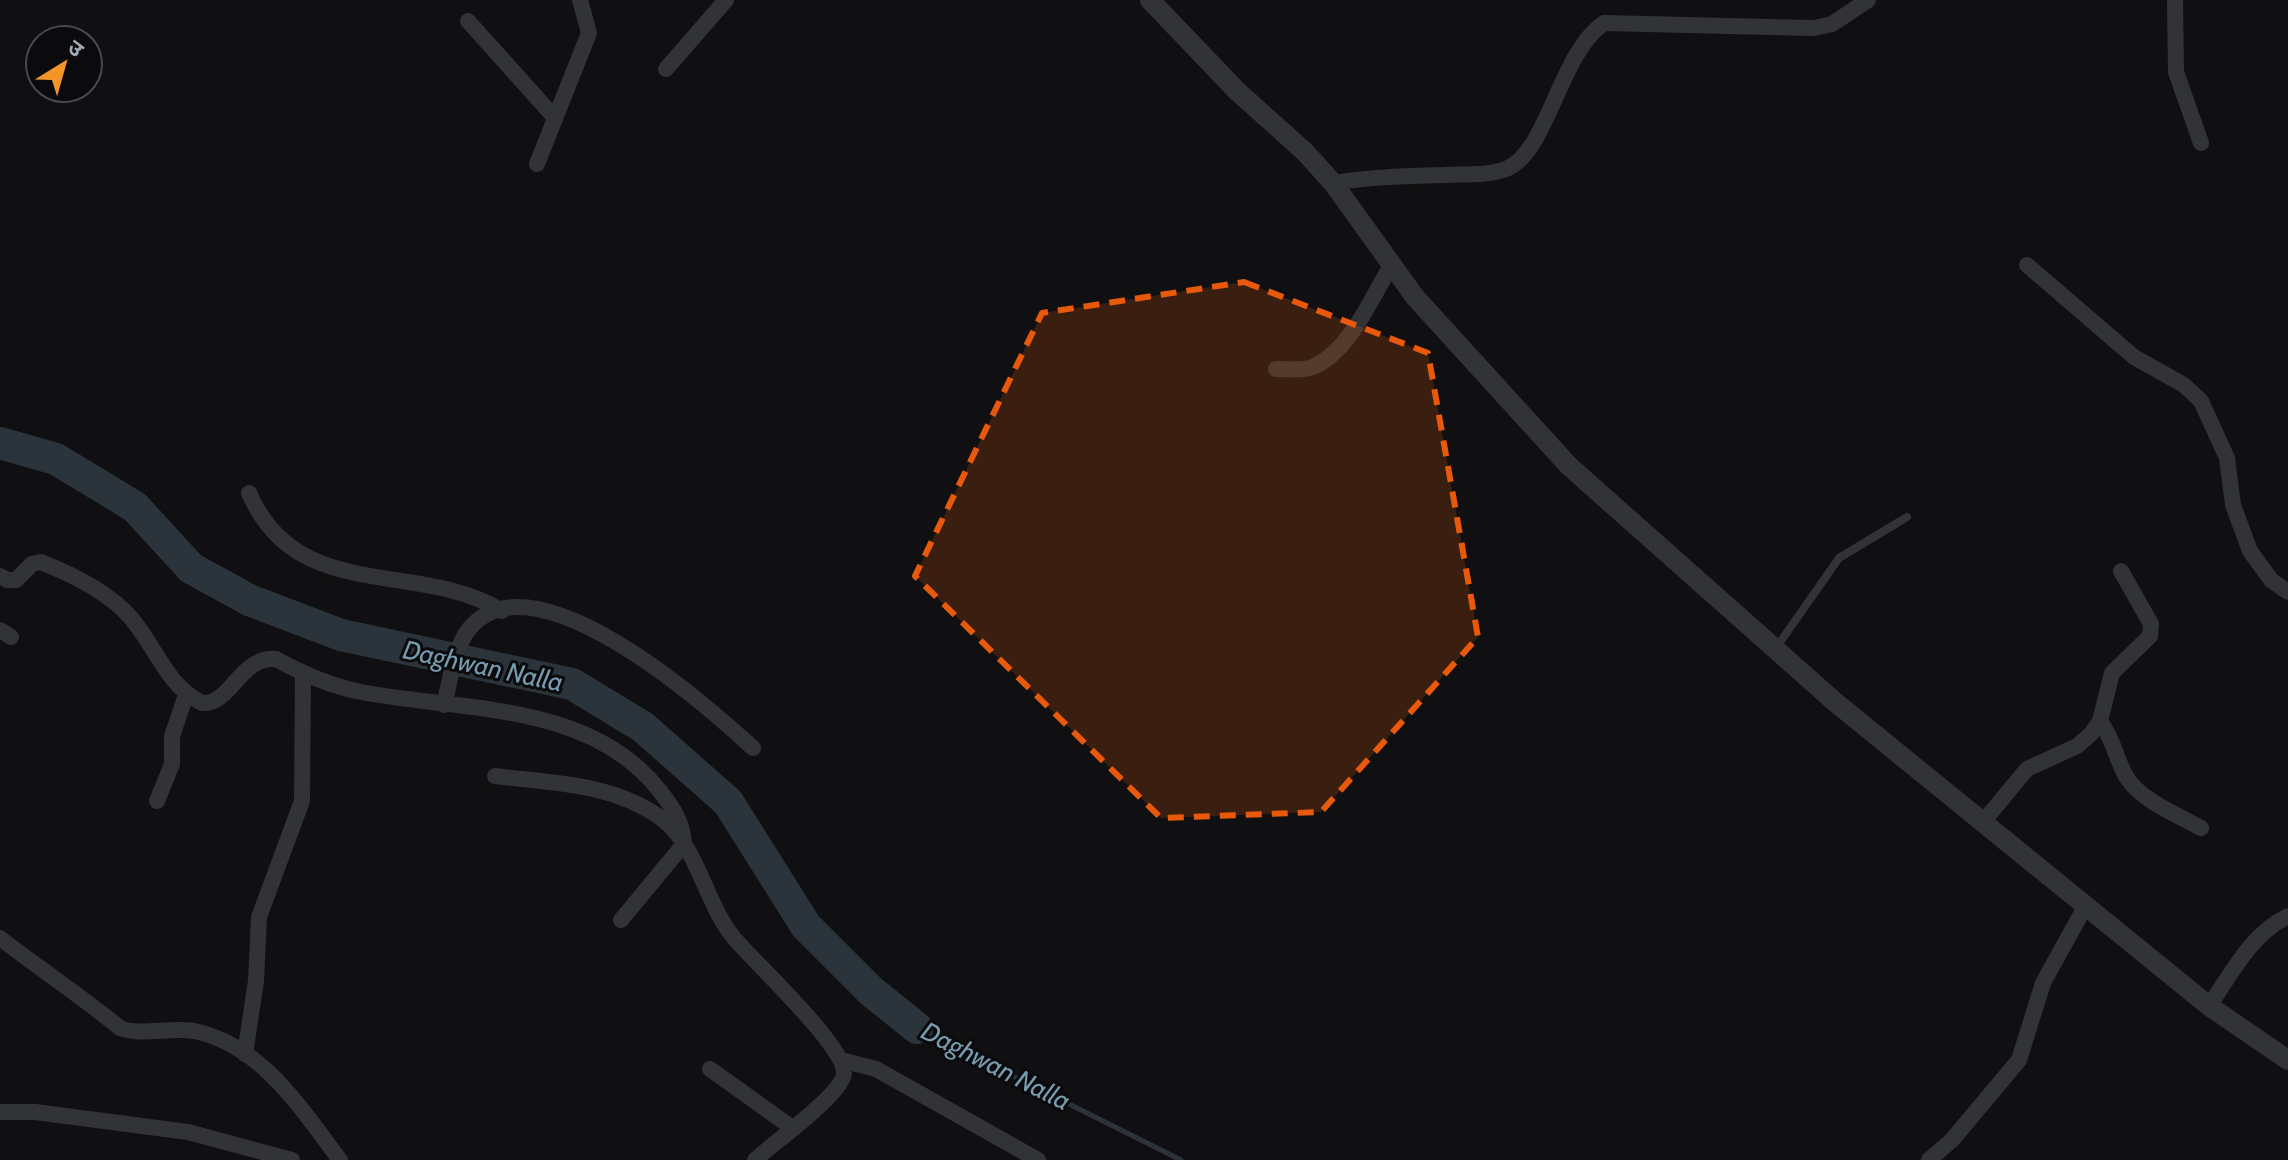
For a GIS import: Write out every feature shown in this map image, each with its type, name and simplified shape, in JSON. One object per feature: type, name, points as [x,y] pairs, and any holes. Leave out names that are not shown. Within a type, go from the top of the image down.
[{"type":"street","points":[[537,164],[589,33],[580,0]]},
{"type":"street","points":[[666,69],[726,0]]},
{"type":"street","points":[[1150,0],[1237,91],[1305,152],[1333,183],[1415,297],[1537,434],[1775,649],[2085,907],[2209,1006],[2288,1060]]},
{"type":"street","points":[[1333,183],[1363,178],[1476,174],[1509,168],[1520,161],[1532,142],[1580,45],[1604,23],[1814,28],[1832,24],[1868,0]]},
{"type":"street","points":[[2175,0],[2176,72],[2201,143]]},
{"type":"street","points":[[468,21],[555,118]]},
{"type":"street","points":[[1276,369],[1311,368],[1329,357],[1346,339],[1392,264]]},
{"type":"street","points":[[2027,265],[2134,357],[2184,385],[2201,401],[2227,458],[2233,505],[2250,551],[2271,580],[2288,592]]},
{"type":"street","points":[[249,493],[257,512],[283,538],[326,568],[466,591],[502,611]]},
{"type":"street","points":[[0,576],[16,580],[32,564],[41,562],[109,599],[134,621],[175,684],[186,695],[209,703],[261,659],[276,659],[303,674],[358,692],[559,724],[583,731],[617,749],[644,771],[672,806],[683,832],[684,844],[621,920]]},
{"type":"street","points":[[1983,822],[2027,769],[2077,746],[2100,721],[2108,680],[2152,630],[2121,571]]},
{"type":"street","points":[[444,705],[461,642],[474,623],[516,608],[571,620],[611,639],[702,701],[753,748]]},
{"type":"street","points":[[245,1054],[256,981],[259,917],[302,801],[303,674]]},
{"type":"street","points":[[157,801],[172,764],[172,736],[186,695]]},
{"type":"street","points":[[2100,721],[2114,740],[2128,780],[2149,797],[2201,828]]},
{"type":"street","points":[[495,776],[617,793],[661,818],[684,844],[732,936],[827,1039],[841,1060],[844,1072],[841,1086],[828,1101],[791,1127],[755,1160]]},
{"type":"street","points":[[1929,1160],[1952,1140],[2019,1060],[2043,983],[2085,907]]},
{"type":"street","points":[[2209,1006],[2262,931],[2288,916]]},
{"type":"street","points":[[0,938],[73,989],[120,1028],[127,1031],[168,1027],[196,1032],[245,1054],[299,1104],[340,1160]]},
{"type":"street","points":[[841,1060],[876,1069],[1038,1160]]},
{"type":"street","points":[[710,1069],[791,1127]]},
{"type":"street","points":[[0,1112],[35,1112],[164,1128],[247,1155],[292,1160]]},
{"type":"lane","points":[[1775,649],[1839,558],[1907,517]]},
{"type":"highlighted area","points":[[1244,282],[1428,353],[1478,637],[1321,812],[1161,818],[915,576],[1042,313]]},
{"type":"waterway","name":"Daghwan Nalla","points":[[0,443],[56,459],[135,507],[191,568],[249,600],[341,635],[572,684],[643,727],[728,802],[806,926],[871,991],[917,1028]]},
{"type":"waterway","name":"Daghwan Nalla","points":[[917,1028],[1181,1160]]}]
